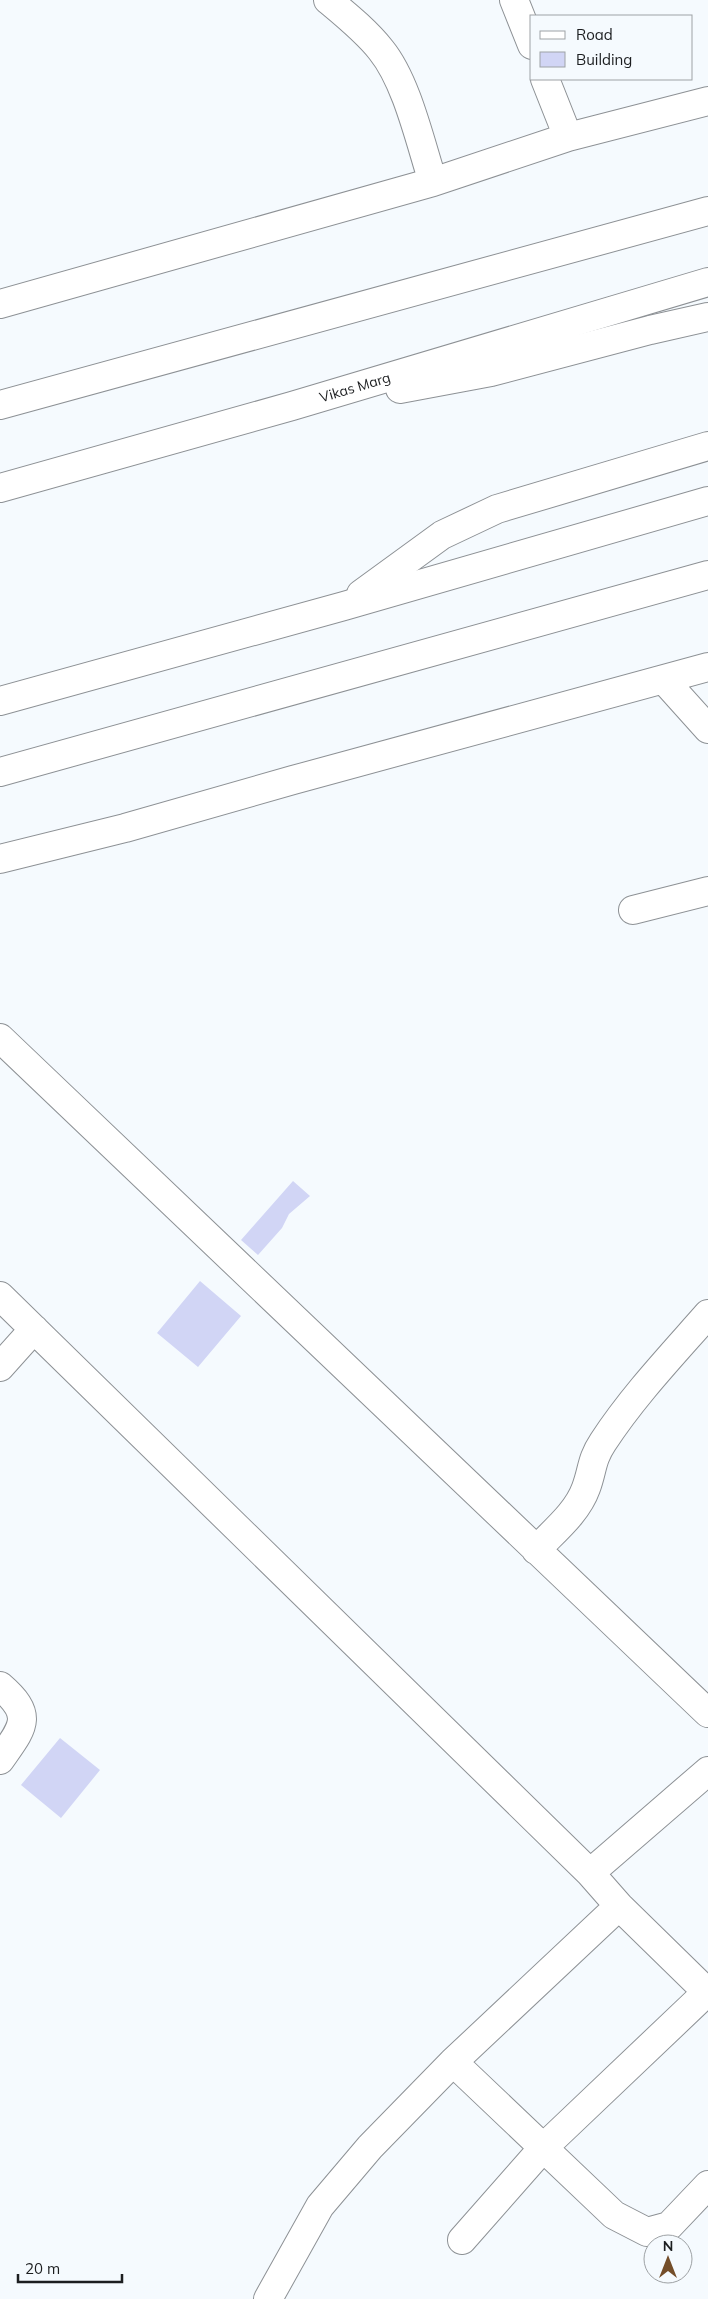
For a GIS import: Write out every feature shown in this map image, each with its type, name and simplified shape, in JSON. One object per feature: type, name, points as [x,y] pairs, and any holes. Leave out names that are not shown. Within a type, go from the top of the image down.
[{"type":"street","points":[[328,0],[353,21],[381,50],[398,77],[433,182]]},
{"type":"street","points":[[514,0],[530,40]]},
{"type":"street","points":[[545,80],[568,137]]},
{"type":"street","points":[[0,304],[433,182],[568,137],[708,100]]},
{"type":"street","points":[[0,405],[708,211]]},
{"type":"street","name":"Vikas Marg","points":[[0,488],[292,406],[708,282]]},
{"type":"street","points":[[292,406],[490,372],[650,330],[708,318]]},
{"type":"street","points":[[344,606],[442,535],[497,509],[708,446]]},
{"type":"street","points":[[0,701],[344,606],[708,501]]},
{"type":"street","points":[[0,772],[708,575]]},
{"type":"street","points":[[0,859],[125,828],[303,777],[708,667]]},
{"type":"street","points":[[664,680],[708,729]]},
{"type":"street","points":[[633,910],[708,891]]},
{"type":"street","points":[[0,1038],[708,1713]]},
{"type":"street","points":[[0,1296],[590,1874],[618,1906],[708,1992],[543,2148],[462,2240]]},
{"type":"street","points":[[536,1550],[575,1509],[586,1488],[593,1458],[633,1401],[708,1314]]},
{"type":"street","points":[[0,1367],[34,1330]]},
{"type":"street","points":[[0,1686],[16,1700],[23,1715],[21,1731],[0,1760]]},
{"type":"street","points":[[590,1874],[708,1771]]},
{"type":"street","points":[[268,2299],[320,2206],[370,2147],[453,2062],[618,1906]]},
{"type":"street","points":[[453,2062],[614,2215],[648,2232],[669,2226],[708,2185]]},
{"type":"building","points":[[293,1181],[310,1196],[289,1214],[282,1228],[258,1255],[241,1240]]},
{"type":"building","points":[[200,1281],[241,1316],[198,1367],[157,1333]]},
{"type":"building","points":[[60,1738],[100,1770],[61,1818],[21,1785]]}]
